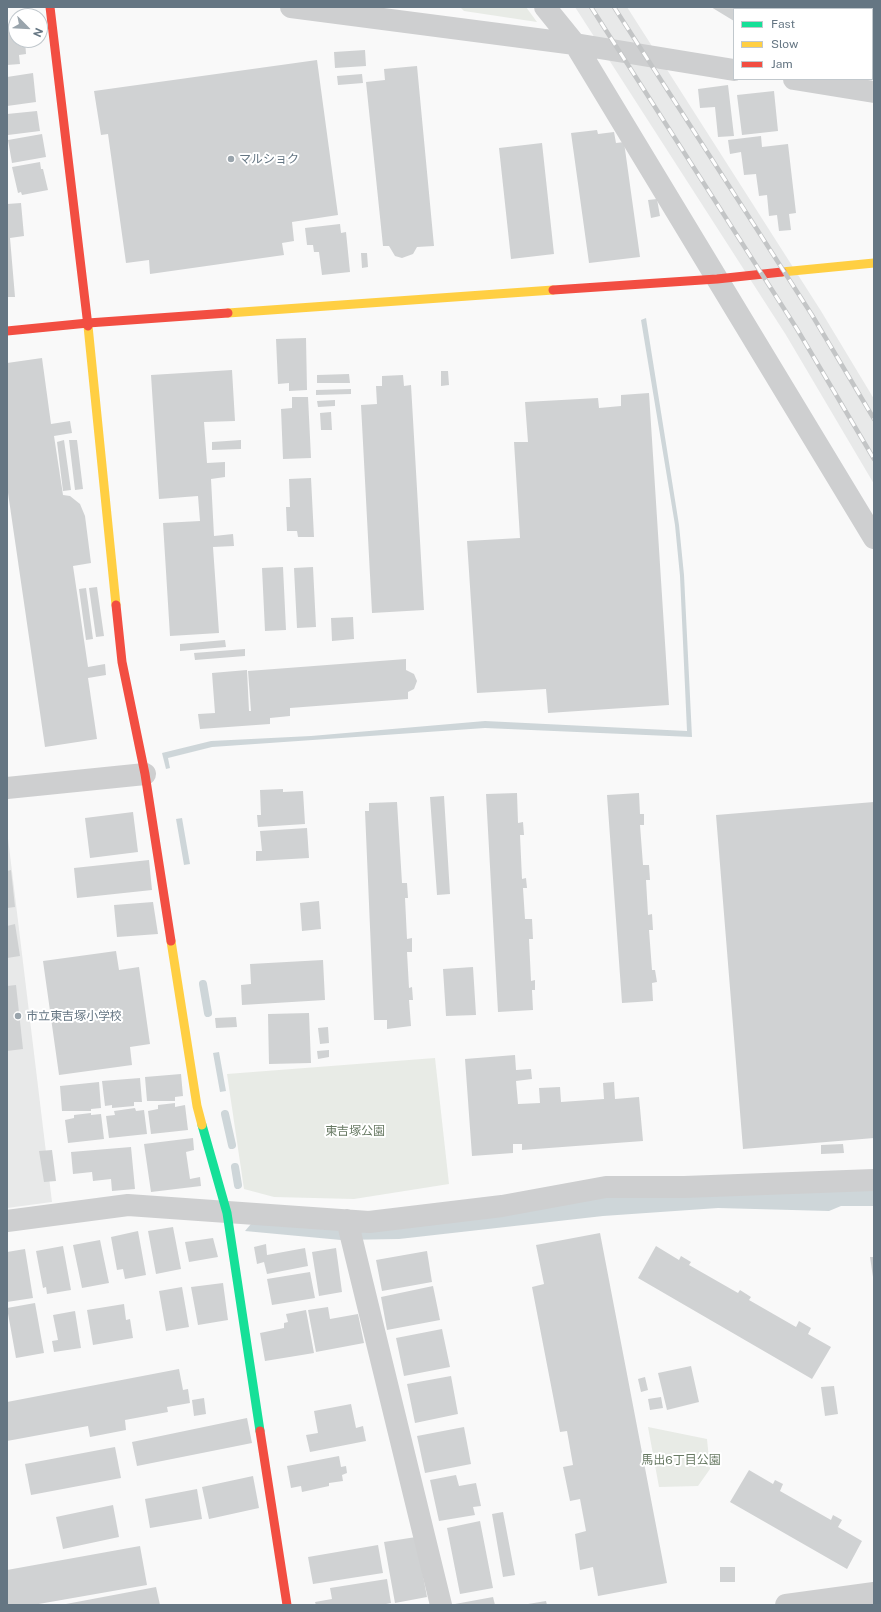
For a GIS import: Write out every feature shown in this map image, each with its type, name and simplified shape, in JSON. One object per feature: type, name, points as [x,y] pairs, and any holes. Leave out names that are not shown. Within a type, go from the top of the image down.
[{"type":"street","points":[[50,7],[88,323],[122,662],[145,774],[196,1106],[227,1213],[287,1605]]},
{"type":"street","points":[[291,7],[575,44],[733,70]]},
{"type":"street","points":[[545,7],[575,44],[874,538]]},
{"type":"street","points":[[800,80],[874,92]]},
{"type":"street","points":[[7,331],[88,323],[717,280],[874,263]]},
{"type":"street","points":[[7,788],[145,774]]},
{"type":"street","points":[[7,1221],[128,1205],[348,1225],[502,1206],[606,1187],[684,1187],[874,1180]]},
{"type":"street","points":[[348,1225],[441,1605]]},
{"type":"street","points":[[786,1605],[874,1592]]},
{"type":"shaded area","points":[[575,7],[627,7],[821,311],[874,399],[874,484],[786,335]]},
{"type":"shaded area","points":[[646,318],[679,525],[684,575],[692,737],[485,728],[212,747],[168,758],[170,768],[166,769],[162,753],[211,741],[311,736],[485,721],[687,731],[680,576],[675,525],[641,320]]},
{"type":"shaded area","points":[[182,818],[190,864],[184,865],[176,819]]},
{"type":"shaded area","name":"市立東吉塚小学校","points":[[7,830],[52,1202],[7,1208]]},
{"type":"shaded area","points":[[219,1052],[226,1091],[220,1092],[213,1053]]},
{"type":"shaded area","points":[[874,1188],[874,1206],[841,1206],[829,1211],[718,1208],[603,1216],[399,1239],[341,1240],[245,1231],[256,1218],[335,1224],[603,1193]]},
{"type":"green space","points":[[460,7],[526,7],[537,22],[464,11]]},
{"type":"green space","name":"東吉塚公園","points":[[435,1058],[449,1184],[354,1199],[274,1197],[244,1189],[227,1074]]},
{"type":"green space","name":"馬出6丁目公園","points":[[648,1427],[707,1439],[710,1469],[698,1486],[659,1487]]},
{"type":"building","points":[[711,7],[874,7],[874,46],[873,8],[733,8],[733,20]]},
{"type":"building","points":[[7,24],[8,48],[26,48],[26,54],[19,55],[20,64],[7,65]]},
{"type":"building","points":[[365,50],[366,66],[335,68],[334,52]]},
{"type":"building","points":[[317,60],[338,215],[292,222],[294,241],[282,243],[284,255],[150,274],[149,260],[126,263],[108,134],[101,135],[94,91]]},
{"type":"building","points":[[417,66],[434,246],[417,247],[413,254],[402,258],[395,256],[389,246],[383,246],[366,82],[385,80],[384,69]]},
{"type":"building","points":[[33,73],[36,102],[7,106],[7,77]]},
{"type":"building","points":[[362,74],[363,83],[338,85],[337,76]]},
{"type":"building","points":[[728,85],[734,136],[718,137],[715,107],[700,108],[698,89]]},
{"type":"building","points":[[774,91],[778,131],[742,135],[737,95]]},
{"type":"building","points":[[37,111],[40,131],[8,135],[7,114]]},
{"type":"building","points":[[597,130],[598,134],[614,132],[616,143],[624,142],[640,257],[589,263],[571,133]]},
{"type":"building","points":[[42,134],[46,157],[12,163],[8,140]]},
{"type":"building","points":[[761,136],[762,147],[788,144],[796,213],[789,214],[791,230],[779,231],[777,215],[769,216],[767,195],[759,196],[756,174],[744,175],[741,152],[730,154],[728,140]]},
{"type":"building","points":[[542,143],[554,254],[511,259],[499,148]]},
{"type":"building","points":[[40,162],[48,190],[22,195],[21,192],[18,193],[12,167]]},
{"type":"building","points":[[657,199],[660,216],[651,218],[648,200]]},
{"type":"building","points":[[21,203],[24,236],[10,238],[15,297],[7,297],[7,204]]},
{"type":"building","points":[[340,224],[341,233],[346,232],[350,272],[322,275],[319,252],[314,252],[313,245],[307,245],[305,228]]},
{"type":"building","points":[[361,253],[367,253],[368,267],[362,268]]},
{"type":"building","points":[[306,338],[307,390],[289,391],[289,383],[278,384],[276,339]]},
{"type":"building","points":[[42,358],[51,424],[70,421],[72,433],[54,436],[63,495],[70,496],[80,504],[85,516],[91,563],[73,566],[88,667],[105,664],[106,675],[88,678],[97,739],[45,747],[7,486],[7,363]]},
{"type":"building","points":[[232,370],[235,421],[204,422],[207,463],[225,462],[225,477],[211,479],[214,536],[233,534],[234,546],[213,547],[219,633],[170,636],[163,523],[200,521],[198,496],[159,499],[151,375]]},
{"type":"building","points":[[441,371],[448,371],[449,385],[441,386]]},
{"type":"building","points":[[349,374],[350,383],[317,383],[317,375]]},
{"type":"building","points":[[403,375],[404,386],[411,385],[424,610],[372,613],[361,405],[377,404],[376,386],[382,386],[382,376]]},
{"type":"building","points":[[351,389],[351,394],[316,395],[316,390]]},
{"type":"building","points":[[649,393],[669,705],[548,713],[546,689],[477,693],[467,541],[520,538],[514,442],[528,442],[525,402],[598,398],[599,408],[621,406],[621,395]]},
{"type":"building","points":[[292,397],[308,397],[311,458],[283,459],[281,409],[292,408]]},
{"type":"building","points":[[335,400],[335,406],[318,407],[317,401]]},
{"type":"building","points":[[331,412],[332,430],[321,430],[320,413]]},
{"type":"building","points":[[64,440],[71,490],[63,491],[57,442]]},
{"type":"building","points":[[69,440],[77,440],[83,489],[75,490]]},
{"type":"building","points":[[241,440],[241,449],[212,450],[212,442]]},
{"type":"building","points":[[311,478],[314,537],[298,537],[297,531],[287,531],[286,507],[290,507],[289,479]]},
{"type":"building","points":[[283,567],[286,630],[265,631],[262,568]]},
{"type":"building","points":[[313,567],[316,627],[297,628],[294,568]]},
{"type":"building","points":[[97,587],[104,636],[96,637],[89,588]]},
{"type":"building","points":[[86,588],[93,639],[86,640],[79,589]]},
{"type":"building","points":[[353,617],[354,639],[332,641],[331,618]]},
{"type":"building","points":[[225,640],[226,647],[180,651],[180,644]]},
{"type":"building","points":[[245,649],[245,656],[195,660],[194,653]]},
{"type":"building","points":[[406,659],[406,670],[414,674],[417,681],[414,689],[408,692],[408,699],[290,708],[290,716],[270,718],[270,724],[200,729],[198,714],[215,713],[212,673],[247,670],[249,711],[251,711],[248,671]]},
{"type":"building","points":[[283,789],[283,792],[303,791],[305,824],[258,827],[257,815],[261,815],[260,790]]},
{"type":"building","points":[[517,793],[518,823],[523,822],[524,835],[520,835],[522,879],[526,878],[527,888],[523,888],[525,919],[532,919],[533,939],[529,939],[531,981],[535,980],[535,990],[532,990],[533,1010],[498,1012],[486,794]]},
{"type":"building","points":[[639,793],[640,814],[644,814],[644,825],[640,825],[643,865],[649,865],[650,880],[646,880],[648,915],[652,914],[653,930],[649,930],[652,970],[655,970],[657,982],[652,983],[653,1001],[622,1003],[607,795]]},
{"type":"building","points":[[444,796],[450,894],[437,895],[430,797]]},
{"type":"building","points":[[397,802],[402,883],[407,883],[408,898],[405,898],[407,939],[412,938],[412,952],[407,952],[409,988],[412,987],[413,1000],[409,1000],[411,1026],[387,1029],[387,1020],[374,1020],[365,811],[369,811],[369,803]]},
{"type":"building","points":[[874,802],[874,1138],[743,1149],[716,815]]},
{"type":"building","points":[[133,812],[138,852],[90,858],[85,818]]},
{"type":"building","points":[[307,828],[309,858],[256,861],[256,851],[262,851],[260,831]]},
{"type":"building","points":[[149,860],[152,890],[77,898],[74,868]]},
{"type":"building","points":[[11,870],[15,907],[7,908],[7,871]]},
{"type":"building","points":[[319,901],[321,929],[302,931],[300,903]]},
{"type":"building","points":[[153,902],[158,934],[117,937],[114,905]]},
{"type":"building","points":[[15,924],[20,956],[7,958],[7,926]]},
{"type":"building","points":[[116,951],[119,970],[139,967],[150,1044],[130,1047],[132,1065],[59,1075],[43,961]]},
{"type":"building","points":[[323,960],[325,1000],[242,1005],[241,985],[251,984],[250,964]]},
{"type":"building","points":[[473,967],[476,1015],[446,1016],[443,969]]},
{"type":"building","points":[[16,985],[23,1049],[7,1051],[7,986]]},
{"type":"building","points":[[309,1013],[311,1063],[269,1064],[268,1014]]},
{"type":"building","points":[[236,1017],[237,1027],[216,1028],[215,1018]]},
{"type":"building","points":[[328,1027],[329,1043],[320,1044],[318,1028]]},
{"type":"building","points":[[329,1050],[329,1057],[318,1059],[317,1051]]},
{"type":"building","points":[[515,1055],[516,1070],[531,1069],[532,1079],[516,1081],[518,1104],[540,1103],[539,1088],[560,1087],[561,1102],[604,1099],[603,1083],[614,1082],[615,1099],[639,1097],[643,1141],[522,1150],[522,1144],[513,1144],[513,1153],[472,1156],[465,1059]]},
{"type":"building","points":[[181,1074],[183,1096],[175,1097],[175,1101],[147,1101],[145,1077]]},
{"type":"building","points":[[140,1078],[142,1102],[134,1102],[134,1106],[112,1108],[112,1105],[105,1106],[102,1081]]},
{"type":"building","points":[[99,1082],[101,1108],[91,1109],[91,1111],[62,1111],[60,1086]]},
{"type":"building","points":[[175,1103],[175,1107],[185,1105],[188,1130],[151,1134],[148,1111],[158,1109],[158,1105]]},
{"type":"building","points":[[135,1108],[136,1111],[144,1110],[147,1134],[109,1138],[106,1116],[115,1115],[114,1111]]},
{"type":"building","points":[[91,1113],[91,1115],[101,1114],[104,1139],[68,1143],[65,1120],[74,1118],[74,1115]]},
{"type":"building","points":[[193,1138],[194,1150],[186,1152],[190,1179],[200,1177],[201,1186],[151,1192],[144,1144]]},
{"type":"building","points":[[843,1144],[844,1153],[821,1154],[821,1145]]},
{"type":"building","points":[[131,1147],[135,1189],[112,1191],[111,1179],[93,1181],[92,1172],[73,1174],[71,1152]]},
{"type":"building","points":[[52,1150],[56,1181],[44,1182],[39,1151]]},
{"type":"building","points":[[173,1227],[181,1269],[156,1274],[148,1231]]},
{"type":"building","points":[[138,1231],[146,1275],[125,1279],[123,1269],[117,1270],[111,1237]]},
{"type":"building","points":[[600,1233],[667,1583],[598,1596],[593,1567],[580,1570],[575,1534],[586,1531],[580,1499],[570,1501],[563,1467],[573,1465],[567,1431],[560,1432],[532,1287],[544,1284],[536,1245]]},
{"type":"building","points":[[213,1238],[218,1257],[189,1262],[185,1242]]},
{"type":"building","points":[[100,1240],[109,1283],[82,1288],[73,1245]]},
{"type":"building","points":[[266,1244],[267,1255],[305,1248],[308,1266],[267,1274],[264,1262],[257,1264],[254,1247]]},
{"type":"building","points":[[63,1246],[71,1290],[47,1294],[46,1287],[43,1288],[36,1251]]},
{"type":"building","points":[[656,1246],[679,1260],[681,1256],[691,1262],[689,1265],[738,1293],[740,1290],[751,1297],[749,1300],[796,1327],[799,1321],[811,1328],[808,1334],[831,1347],[812,1379],[638,1278]]},
{"type":"building","points":[[336,1248],[342,1292],[319,1296],[312,1252]]},
{"type":"building","points":[[25,1249],[33,1298],[7,1302],[7,1252]]},
{"type":"building","points":[[427,1251],[432,1282],[382,1291],[376,1260]]},
{"type":"building","points":[[870,1257],[874,1257],[874,1277],[873,1277]]},
{"type":"building","points":[[310,1272],[315,1298],[272,1305],[267,1279]]},
{"type":"building","points":[[223,1283],[228,1320],[198,1325],[191,1287]]},
{"type":"building","points":[[433,1286],[440,1320],[387,1330],[381,1297]]},
{"type":"building","points":[[182,1287],[189,1327],[166,1331],[159,1291]]},
{"type":"building","points":[[35,1303],[44,1353],[16,1358],[7,1308]]},
{"type":"building","points":[[124,1304],[126,1320],[130,1319],[133,1338],[93,1345],[87,1310]]},
{"type":"building","points":[[328,1307],[330,1319],[358,1314],[364,1343],[316,1352],[308,1310]]},
{"type":"building","points":[[306,1310],[314,1353],[265,1361],[260,1333],[284,1328],[284,1323],[288,1322],[286,1314]]},
{"type":"building","points":[[75,1311],[81,1348],[54,1352],[52,1341],[58,1340],[53,1315]]},
{"type":"building","points":[[442,1329],[450,1367],[404,1376],[396,1338]]},
{"type":"building","points":[[691,1366],[699,1402],[667,1410],[658,1373]]},
{"type":"building","points":[[179,1369],[183,1390],[188,1389],[190,1403],[167,1407],[168,1412],[125,1420],[126,1430],[90,1437],[88,1426],[7,1441],[7,1402]]},
{"type":"building","points":[[451,1376],[458,1414],[415,1423],[407,1384]]},
{"type":"building","points":[[645,1377],[648,1390],[641,1392],[638,1379]]},
{"type":"building","points":[[834,1386],[838,1414],[825,1416],[821,1387]]},
{"type":"building","points":[[661,1397],[663,1408],[650,1410],[648,1399]]},
{"type":"building","points":[[204,1398],[206,1414],[194,1416],[192,1400]]},
{"type":"building","points":[[351,1404],[356,1428],[363,1426],[366,1441],[310,1452],[306,1435],[318,1433],[314,1411]]},
{"type":"building","points":[[247,1418],[252,1443],[137,1466],[132,1442]]},
{"type":"building","points":[[464,1427],[471,1464],[425,1473],[417,1436]]},
{"type":"building","points":[[115,1447],[121,1478],[31,1495],[25,1464]]},
{"type":"building","points":[[339,1456],[341,1467],[346,1466],[347,1473],[342,1475],[343,1481],[329,1483],[329,1486],[302,1492],[301,1486],[291,1488],[287,1466]]},
{"type":"building","points":[[749,1470],[773,1484],[775,1480],[783,1484],[780,1491],[831,1520],[833,1515],[842,1520],[838,1527],[862,1541],[847,1569],[730,1502]]},
{"type":"building","points":[[456,1475],[459,1486],[476,1483],[481,1506],[473,1507],[475,1515],[439,1521],[430,1480]]},
{"type":"building","points":[[253,1476],[259,1508],[209,1519],[202,1487]]},
{"type":"building","points":[[197,1489],[202,1519],[150,1528],[145,1499]]},
{"type":"building","points":[[113,1505],[119,1537],[63,1549],[56,1517]]},
{"type":"building","points":[[503,1512],[515,1575],[503,1577],[492,1514]]},
{"type":"building","points":[[480,1521],[493,1588],[460,1594],[447,1528]]},
{"type":"building","points":[[416,1537],[427,1597],[395,1603],[384,1542]]},
{"type":"building","points":[[378,1545],[383,1573],[313,1584],[308,1557]]},
{"type":"building","points":[[140,1546],[147,1585],[33,1605],[7,1605],[7,1570]]},
{"type":"building","points":[[720,1567],[735,1567],[735,1582],[720,1582]]},
{"type":"building","points":[[387,1579],[391,1603],[381,1605],[316,1605],[315,1602],[332,1599],[330,1588]]},
{"type":"building","points":[[156,1587],[160,1605],[66,1605],[66,1604]]},
{"type":"building","points":[[493,1597],[495,1605],[455,1605],[455,1604]]},
{"type":"building","points":[[546,1601],[547,1605],[528,1604]]},
{"type":"waterway","points":[[203,984],[208,1013]]},
{"type":"waterway","points":[[225,1114],[232,1145]]},
{"type":"waterway","points":[[235,1167],[238,1185]]},
{"type":"railway","points":[[591,7],[797,329],[874,459]]},
{"type":"railway","points":[[614,7],[812,315],[874,419]]},
{"type":"traffic: fast","points":[[202,1125],[227,1213],[260,1431]]},
{"type":"traffic: slow","points":[[782,272],[874,263]]},
{"type":"traffic: slow","points":[[228,313],[553,290]]},
{"type":"traffic: slow","points":[[88,326],[116,605]]},
{"type":"traffic: slow","points":[[171,941],[197,1106],[202,1125]]},
{"type":"traffic: jam","points":[[50,7],[88,326]]},
{"type":"traffic: jam","points":[[553,290],[717,279],[782,272]]},
{"type":"traffic: jam","points":[[7,331],[88,323],[228,313]]},
{"type":"traffic: jam","points":[[116,605],[122,662],[145,774],[171,941]]},
{"type":"traffic: jam","points":[[260,1431],[287,1605]]},
{"type":"place","name":"マルショク","points":[[231,159]]},
{"type":"place","name":"市立東吉塚小学校","points":[[18,1016]]}]
